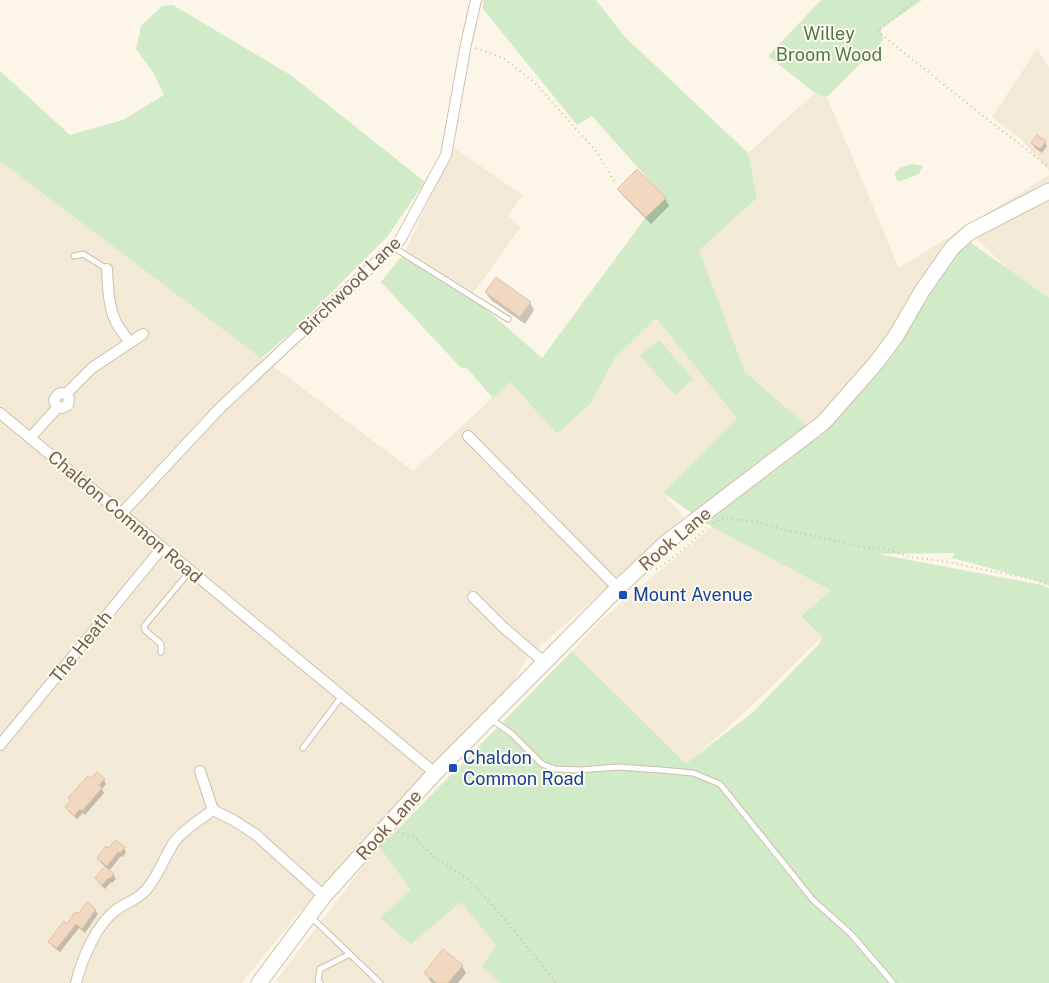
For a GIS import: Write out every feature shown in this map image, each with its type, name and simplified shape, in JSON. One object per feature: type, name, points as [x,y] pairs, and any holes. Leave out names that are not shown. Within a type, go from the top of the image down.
[{"type":"main road","name":"Rook Lane","points":[[259,983],[324,896],[389,824],[435,774],[618,588],[667,542],[823,424],[896,336],[922,291],[952,248],[970,232],[1049,191]]},
{"type":"street","name":"Birchwood Lane","points":[[122,513],[220,408],[400,240],[446,155],[476,0]]},
{"type":"street","points":[[106,269],[108,290],[115,321],[130,343]]},
{"type":"street","points":[[30,438],[58,407],[62,408],[68,405],[69,398],[66,394],[92,368],[143,334]]},
{"type":"street","name":"Chaldon Common Road","points":[[0,413],[435,774]]},
{"type":"street","points":[[468,436],[618,588]]},
{"type":"street","name":"The Heath","points":[[0,745],[162,548]]},
{"type":"street","points":[[473,597],[503,627],[544,663]]},
{"type":"street","points":[[200,771],[213,810],[255,834],[324,896]]},
{"type":"street","points":[[76,983],[88,950],[104,921],[117,909],[132,902],[144,893],[175,841],[181,834],[213,810]]},
{"type":"lane","points":[[393,247],[508,319]]},
{"type":"lane","points":[[74,256],[83,254],[106,269]]},
{"type":"lane","points":[[161,652],[161,644],[144,628],[145,625],[190,571]]},
{"type":"lane","points":[[303,748],[343,696]]},
{"type":"lane","points":[[490,718],[512,734],[542,764],[555,769],[579,770],[618,767],[661,770],[693,773],[720,784],[813,900],[851,934],[893,983]]},
{"type":"lane","points":[[310,915],[380,983]]},
{"type":"lane","points":[[320,983],[318,981],[320,969],[350,954]]},
{"type":"path","points":[[916,0],[877,31],[1049,167]]},
{"type":"path","points":[[466,44],[503,58],[534,82],[596,151],[616,184]]},
{"type":"path","points":[[640,567],[651,571],[659,568],[711,525],[723,518],[732,518],[759,522],[785,530],[869,548],[886,549],[910,557],[944,561],[1029,578],[1049,585]]},
{"type":"path","points":[[389,824],[398,832],[414,837],[434,857],[470,881],[502,916],[556,983]]},
{"type":"shaded area","points":[[1037,49],[1049,68],[1049,171],[1021,139],[992,117]]},
{"type":"shaded area","points":[[815,93],[827,97],[899,268],[1049,175],[1049,314],[1017,278],[970,232],[820,437],[745,372],[698,250],[757,198],[748,153]]},
{"type":"shaded area","points":[[454,148],[523,195],[508,216],[521,227],[471,296],[404,253]]},
{"type":"shaded area","points":[[0,161],[413,471],[510,382],[557,434],[591,403],[615,358],[656,318],[738,418],[663,493],[685,519],[527,658],[510,688],[442,756],[334,873],[242,983],[0,983]]},
{"type":"shaded area","points":[[712,527],[831,589],[801,616],[822,637],[745,712],[686,765],[572,651],[601,620]]},
{"type":"shaded area","points":[[379,846],[500,924],[542,983],[279,983],[276,980]]},
{"type":"green space","points":[[483,0],[596,0],[624,36],[748,153],[757,198],[699,250],[745,372],[820,437],[967,240],[1049,298],[1049,586],[1041,582],[952,558],[954,553],[878,554],[1042,585],[1049,588],[1049,983],[501,983],[482,967],[496,945],[461,902],[411,944],[380,918],[411,890],[379,846],[392,835],[572,651],[686,764],[753,712],[819,644],[822,637],[801,616],[831,590],[712,527],[663,493],[737,418],[656,318],[615,358],[591,403],[557,434],[510,382],[493,398],[466,367],[462,369],[381,282],[404,253],[471,296],[542,358],[646,217],[665,198],[592,116],[577,125],[483,9]]},
{"type":"green space","name":"Willey Broom Wood","points":[[821,0],[922,0],[881,29],[883,41],[827,97],[815,93],[768,56]]},
{"type":"green space","points":[[173,5],[292,76],[425,182],[387,237],[292,332],[261,358],[0,161],[0,71],[70,135],[123,120],[164,95],[153,72],[136,49],[141,26],[162,6]]},
{"type":"green space","points":[[911,164],[923,166],[919,174],[898,182],[894,174],[900,168]]},
{"type":"green space","points":[[659,340],[693,379],[675,395],[640,356]]},
{"type":"building","points":[[1037,135],[1046,141],[1040,149],[1031,143]]},
{"type":"building","points":[[637,169],[666,198],[646,217],[617,189]]},
{"type":"building","points":[[496,277],[531,302],[520,317],[485,292]]},
{"type":"building","points":[[97,772],[105,779],[99,785],[102,788],[82,811],[80,809],[74,816],[65,807],[71,800],[68,798],[88,776],[91,778]]},
{"type":"building","points":[[115,840],[125,847],[120,853],[118,852],[107,866],[97,858],[106,846],[109,848]]},
{"type":"building","points":[[105,866],[114,874],[102,885],[95,878]]},
{"type":"building","points":[[87,902],[96,909],[82,929],[76,924],[57,948],[48,942],[64,921],[67,924],[75,912],[79,913]]},
{"type":"building","points":[[443,949],[463,965],[448,983],[437,983],[424,973]]},
{"type":"place","name":"Mount Avenue","points":[[623,595]]},
{"type":"place","name":"Chaldon Common Road","points":[[453,768]]}]
